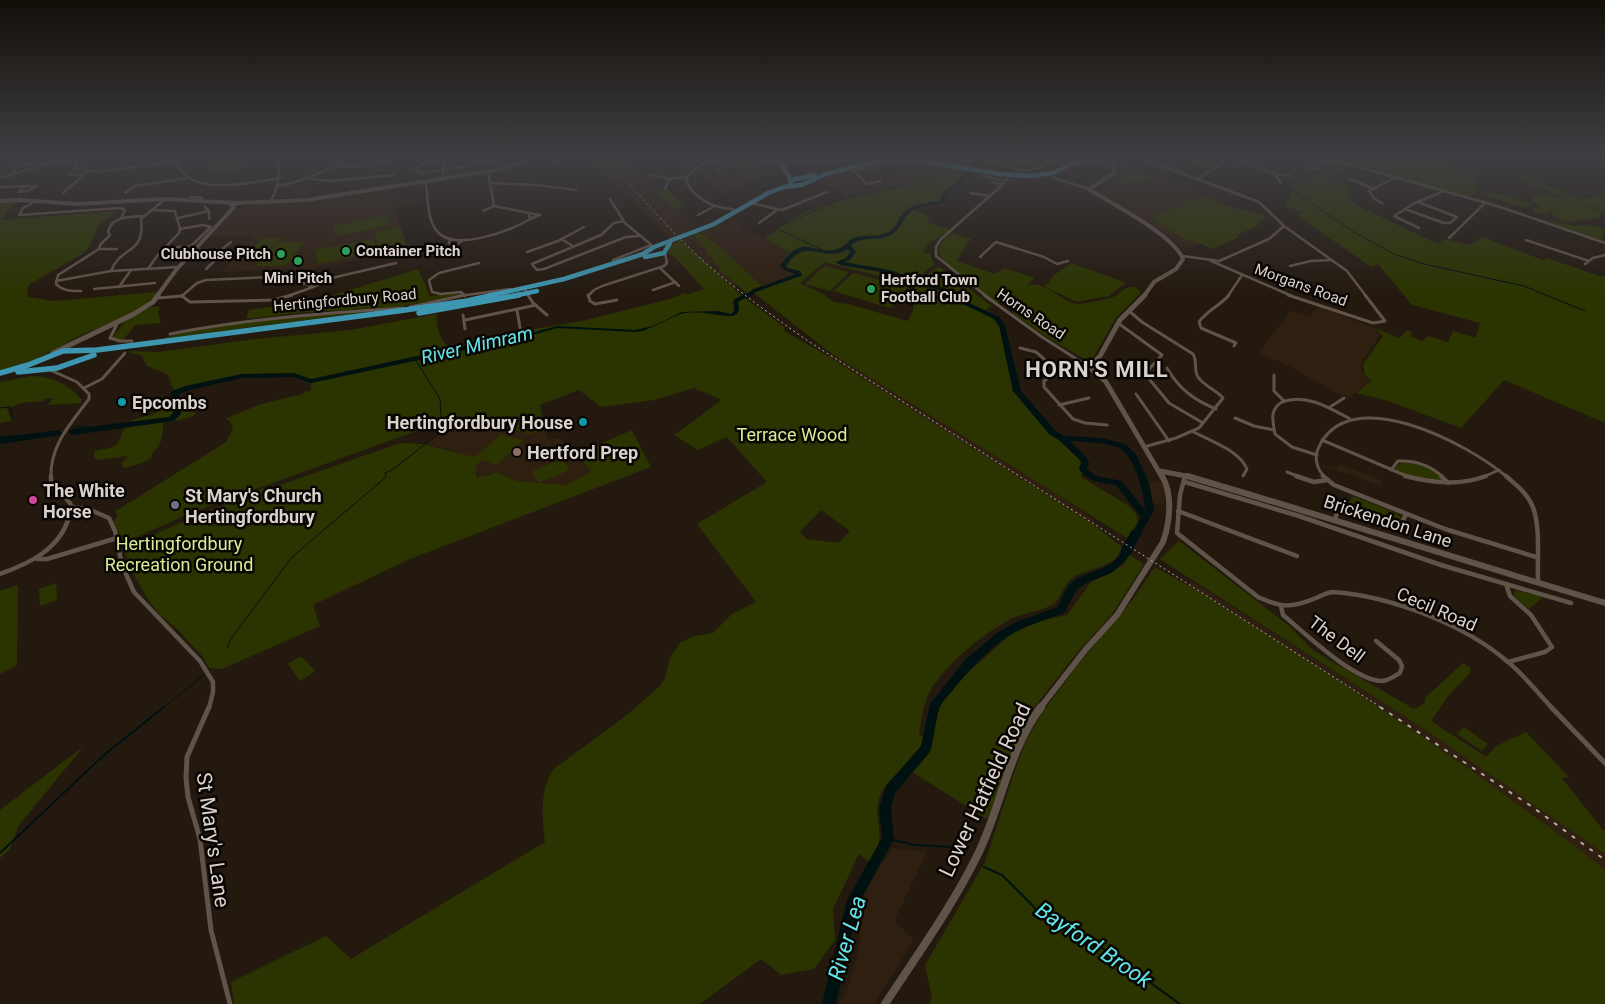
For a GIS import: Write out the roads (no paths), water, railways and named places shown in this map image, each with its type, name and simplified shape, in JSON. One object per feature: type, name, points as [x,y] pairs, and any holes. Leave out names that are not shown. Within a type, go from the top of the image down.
[{"type":"highway","points":[[704,227],[724,212],[745,202]]},
{"type":"highway","points":[[525,290],[564,279],[670,242],[704,227],[752,202]]},
{"type":"highway","points":[[0,375],[63,351],[97,350],[398,311],[525,290],[665,252],[670,242]]},
{"type":"highway","points":[[653,248],[665,252]]},
{"type":"highway","points":[[653,248],[657,254]]},
{"type":"highway","points":[[0,375],[67,365],[73,361],[96,354],[139,347],[420,313],[466,300]]},
{"type":"highway","points":[[73,352],[77,355],[73,361]]},
{"type":"highway","points":[[46,358],[40,365],[47,369]]},
{"type":"main road","points":[[47,202],[78,204],[115,202]]},
{"type":"main road","points":[[220,202],[234,205],[270,202]]},
{"type":"main road","points":[[1089,368],[1097,360],[1118,323],[1154,282],[1178,267],[1183,261],[1183,256],[1179,250],[1167,240],[1109,202]]},
{"type":"main road","points":[[46,358],[72,343],[141,310],[157,298],[178,267],[234,205]]},
{"type":"main road","points":[[72,343],[73,352]]},
{"type":"main road","name":"Lower Hatfield Road","points":[[885,1004],[942,917],[978,854],[1018,750],[1035,715],[1086,649],[1110,624],[1163,542],[1167,531],[1169,493],[1160,471],[1106,382],[1089,368]]},
{"type":"main road","name":"Brickendon Lane","points":[[1160,471],[1336,519],[1421,548],[1538,581],[1605,603]]},
{"type":"street","points":[[121,218],[143,216],[161,202]]},
{"type":"street","points":[[427,202],[436,230],[450,240],[448,243],[452,245],[512,228],[540,215],[494,206],[482,212]]},
{"type":"street","points":[[493,202],[494,206]]},
{"type":"street","points":[[612,202],[624,221],[653,248]]},
{"type":"street","points":[[707,202],[724,212]]},
{"type":"street","points":[[757,202],[777,210]]},
{"type":"street","points":[[759,223],[777,210],[803,202]]},
{"type":"street","name":"Horns Road","points":[[984,202],[937,244],[935,249],[936,256],[1042,337],[1074,356],[1089,368]]},
{"type":"street","points":[[1258,202],[1284,226],[1354,278],[1385,321]]},
{"type":"street","points":[[1405,210],[1444,223],[1450,223],[1457,217],[1418,202],[1405,210],[1394,217],[1419,228]]},
{"type":"street","points":[[1481,202],[1605,243]]},
{"type":"street","points":[[1449,238],[1485,203]]},
{"type":"street","points":[[31,204],[23,208],[19,214],[120,208],[125,210],[121,218],[108,227],[110,233],[100,246],[100,249]]},
{"type":"street","points":[[205,206],[209,211],[210,219]]},
{"type":"street","points":[[698,215],[713,207]]},
{"type":"street","points":[[148,269],[157,256],[177,237],[180,229],[175,211],[151,210]]},
{"type":"street","points":[[178,218],[209,211]]},
{"type":"street","points":[[529,213],[530,219]]},
{"type":"street","points":[[111,271],[116,262],[134,249],[141,240],[144,232],[141,218],[143,216]]},
{"type":"street","points":[[624,221],[614,223],[601,235],[532,262],[533,266],[537,270],[544,270],[626,238],[639,236]]},
{"type":"street","points":[[166,248],[192,246],[211,227],[203,225],[180,229]]},
{"type":"street","points":[[1183,256],[1211,261],[1229,257],[1256,246],[1279,233],[1284,226]]},
{"type":"street","points":[[528,252],[561,239],[584,227]]},
{"type":"street","points":[[561,239],[573,246]]},
{"type":"street","points":[[1526,240],[1590,261]]},
{"type":"street","points":[[194,250],[221,250],[231,242]]},
{"type":"street","points":[[980,257],[996,242],[1044,257],[1057,264],[1068,261]]},
{"type":"street","points":[[613,260],[653,248]]},
{"type":"street","points":[[81,291],[61,289],[56,284],[56,280],[61,272],[100,249],[117,249]]},
{"type":"street","points":[[206,269],[222,254],[221,250]]},
{"type":"street","points":[[616,300],[595,304],[591,303],[588,296],[591,292],[603,286],[660,268],[667,263],[665,252]]},
{"type":"street","points":[[1585,264],[1605,254]]},
{"type":"street","points":[[1290,266],[1332,260]]},
{"type":"street","name":"Morgans Road","points":[[1211,261],[1307,302],[1373,323],[1380,324],[1385,321]]},
{"type":"street","points":[[182,296],[190,302],[273,300],[286,297],[336,277],[396,263]]},
{"type":"street","points":[[466,300],[459,291],[441,294],[432,292],[429,280],[435,275],[448,270],[480,263]]},
{"type":"street","points":[[56,280],[111,271],[178,267]]},
{"type":"street","points":[[660,268],[679,286]]},
{"type":"street","points":[[119,287],[131,270]]},
{"type":"street","points":[[157,298],[182,296],[197,283],[208,280],[270,278],[290,274],[295,276],[298,281],[313,287]]},
{"type":"street","points":[[1234,346],[1236,343],[1204,330],[1199,322],[1207,312],[1218,307],[1236,286],[1242,275]]},
{"type":"street","points":[[653,290],[676,282]]},
{"type":"street","points":[[94,289],[155,283]]},
{"type":"street","points":[[525,290],[536,306],[547,315]]},
{"type":"street","name":"Hertingfordbury Road","points":[[170,334],[216,325],[293,315],[407,307],[466,300]]},
{"type":"street","points":[[465,320],[536,306]]},
{"type":"street","points":[[517,310],[520,328]]},
{"type":"street","points":[[1129,311],[1142,322],[1193,354],[1196,359],[1195,370],[1197,375],[1204,384],[1223,398],[1203,424],[1192,431],[1169,441],[1144,447]]},
{"type":"street","points":[[463,315],[465,329]]},
{"type":"street","points":[[118,322],[110,338],[120,341],[132,341]]},
{"type":"street","points":[[1118,323],[1162,355],[1142,377]]},
{"type":"street","points":[[1020,348],[1036,352],[1060,373]]},
{"type":"street","points":[[84,388],[102,379],[125,353]]},
{"type":"street","points":[[63,374],[67,365]]},
{"type":"street","points":[[1089,368],[1060,373],[1049,377],[1044,383],[1047,392],[1076,421],[1107,425]]},
{"type":"street","points":[[1167,368],[1173,381],[1185,393],[1216,409]]},
{"type":"street","points":[[0,574],[37,559],[50,548],[61,534],[71,515],[72,507],[68,500],[51,487],[53,453],[62,434],[88,400],[88,391],[63,374],[47,369]]},
{"type":"street","points":[[1274,375],[1274,391],[1284,401]]},
{"type":"street","points":[[1150,380],[1169,403],[1203,424]]},
{"type":"street","points":[[1136,394],[1169,441]]},
{"type":"street","points":[[1059,405],[1089,398]]},
{"type":"street","points":[[1330,407],[1344,398]]},
{"type":"street","points":[[1317,455],[1287,444],[1279,438],[1274,430],[1274,410],[1278,404],[1284,401],[1304,400],[1330,407],[1350,419]]},
{"type":"street","points":[[1536,557],[1445,529],[1343,489],[1327,480],[1318,469],[1317,455],[1322,440],[1331,430],[1350,419],[1371,416],[1408,424],[1458,446],[1499,470],[1521,489],[1532,507],[1538,581]]},
{"type":"street","points":[[1235,418],[1254,426],[1274,430]]},
{"type":"street","points":[[1192,431],[1242,459],[1247,469],[1243,476]]},
{"type":"street","points":[[1322,440],[1391,470],[1424,481],[1448,483],[1469,481],[1499,470]]},
{"type":"street","points":[[1391,470],[1398,461],[1419,463],[1436,472],[1448,483]]},
{"type":"street","points":[[1287,472],[1314,482],[1327,480]]},
{"type":"street","points":[[1185,479],[1180,492],[1176,530],[1180,537],[1258,597],[1280,606]]},
{"type":"street","name":"Brickendon Lane","points":[[1185,479],[1441,565],[1571,603]]},
{"type":"street","name":"St Mary's Lane","points":[[72,507],[88,509],[109,518],[117,538],[119,557],[134,592],[195,656],[213,682],[213,692],[208,711],[187,757],[186,778],[188,797],[200,839],[211,930],[230,1004]]},
{"type":"street","points":[[1336,519],[1338,511],[1345,509],[1380,523],[1396,527],[1401,525],[1406,514]]},
{"type":"street","points":[[1178,511],[1296,556]]},
{"type":"street","points":[[37,559],[47,559],[117,538]]},
{"type":"street","points":[[1506,584],[1510,596],[1531,615],[1552,647],[1548,652],[1508,662]]},
{"type":"street","name":"Cecil Road","points":[[1280,606],[1296,606],[1323,594],[1334,592],[1382,600],[1419,612],[1452,627],[1488,647],[1508,662],[1605,763]]},
{"type":"street","name":"The Dell","points":[[1280,606],[1283,616],[1339,661],[1369,678],[1384,681],[1400,673],[1402,666],[1399,660],[1376,641]]},
{"type":"waterway","points":[[822,250],[780,230],[778,227],[835,202]]},
{"type":"waterway","name":"River Lea","points":[[754,291],[799,275],[798,272],[786,269],[783,266],[789,256],[796,251],[809,249],[833,252],[841,250],[857,239],[883,236],[896,229],[909,210],[918,206],[941,202]]},
{"type":"waterway","points":[[1309,202],[1352,231],[1394,254],[1424,264],[1524,286],[1585,311]]},
{"type":"waterway","name":"River Lea","points":[[848,245],[853,252],[848,259],[839,262],[842,264],[888,271],[925,285],[943,289],[961,301],[997,318],[1002,326],[1017,391],[1052,432],[1062,438]]},
{"type":"waterway","name":"River Mimram","points":[[72,432],[171,419],[177,414],[175,393],[188,388],[242,376],[294,375],[311,381],[463,348]]},
{"type":"waterway","points":[[228,647],[230,640],[292,557],[386,477],[385,473],[392,470],[442,431],[440,399],[415,359]]},
{"type":"waterway","points":[[0,408],[10,407],[13,420]]},
{"type":"waterway","points":[[73,427],[85,426],[96,429]]},
{"type":"waterway","name":"River Mimram","points":[[0,441],[58,433]]},
{"type":"waterway","name":"River Mimram","points":[[0,437],[35,434]]},
{"type":"waterway","name":"River Lea","points":[[829,1004],[853,900],[888,839],[885,808],[890,790],[926,748],[934,707],[939,699],[970,662],[1001,636],[1020,625],[1061,610],[1074,586],[1084,579],[1108,570],[1118,563],[1127,552],[1150,510],[1145,483],[1131,453],[1122,446],[1103,441],[1062,438]]},
{"type":"waterway","name":"River Lea","points":[[1062,438],[1083,459],[1085,463],[1083,469],[1090,476],[1099,480],[1119,483],[1145,516]]},
{"type":"waterway","points":[[163,708],[204,675]]},
{"type":"waterway","points":[[0,853],[104,755],[164,707]]},
{"type":"waterway","name":"Bayford Brook","points":[[888,839],[916,845],[951,847],[964,855]]},
{"type":"waterway","name":"Bayford Brook","points":[[984,867],[1002,875],[1040,913],[1074,928],[1180,1004]]},
{"type":"railway","points":[[645,202],[708,265],[808,341],[1382,708]]},
{"type":"railway","points":[[1380,707],[1531,806],[1605,860]]},
{"type":"place","name":"Container Pitch","points":[[346,251]]},
{"type":"place","name":"Clubhouse Pitch","points":[[281,254]]},
{"type":"place","name":"Mini Pitch","points":[[298,261]]},
{"type":"place","name":"Hertford Town Football Club","points":[[871,289]]},
{"type":"place","name":"Epcombs","points":[[122,402]]},
{"type":"place","name":"Hertingfordbury House","points":[[583,422]]},
{"type":"place","name":"Hertford Prep","points":[[517,452]]},
{"type":"place","name":"The White Horse","points":[[33,500]]},
{"type":"place","name":"St Mary's Church Hertingfordbury","points":[[175,505]]},
{"type":"district","name":"HORN'S MILL","points":[[1097,369]]},
{"type":"park label","name":"Terrace Wood","points":[[792,434]]},
{"type":"park label","name":"Hertingfordbury Recreation Ground","points":[[179,553]]}]
